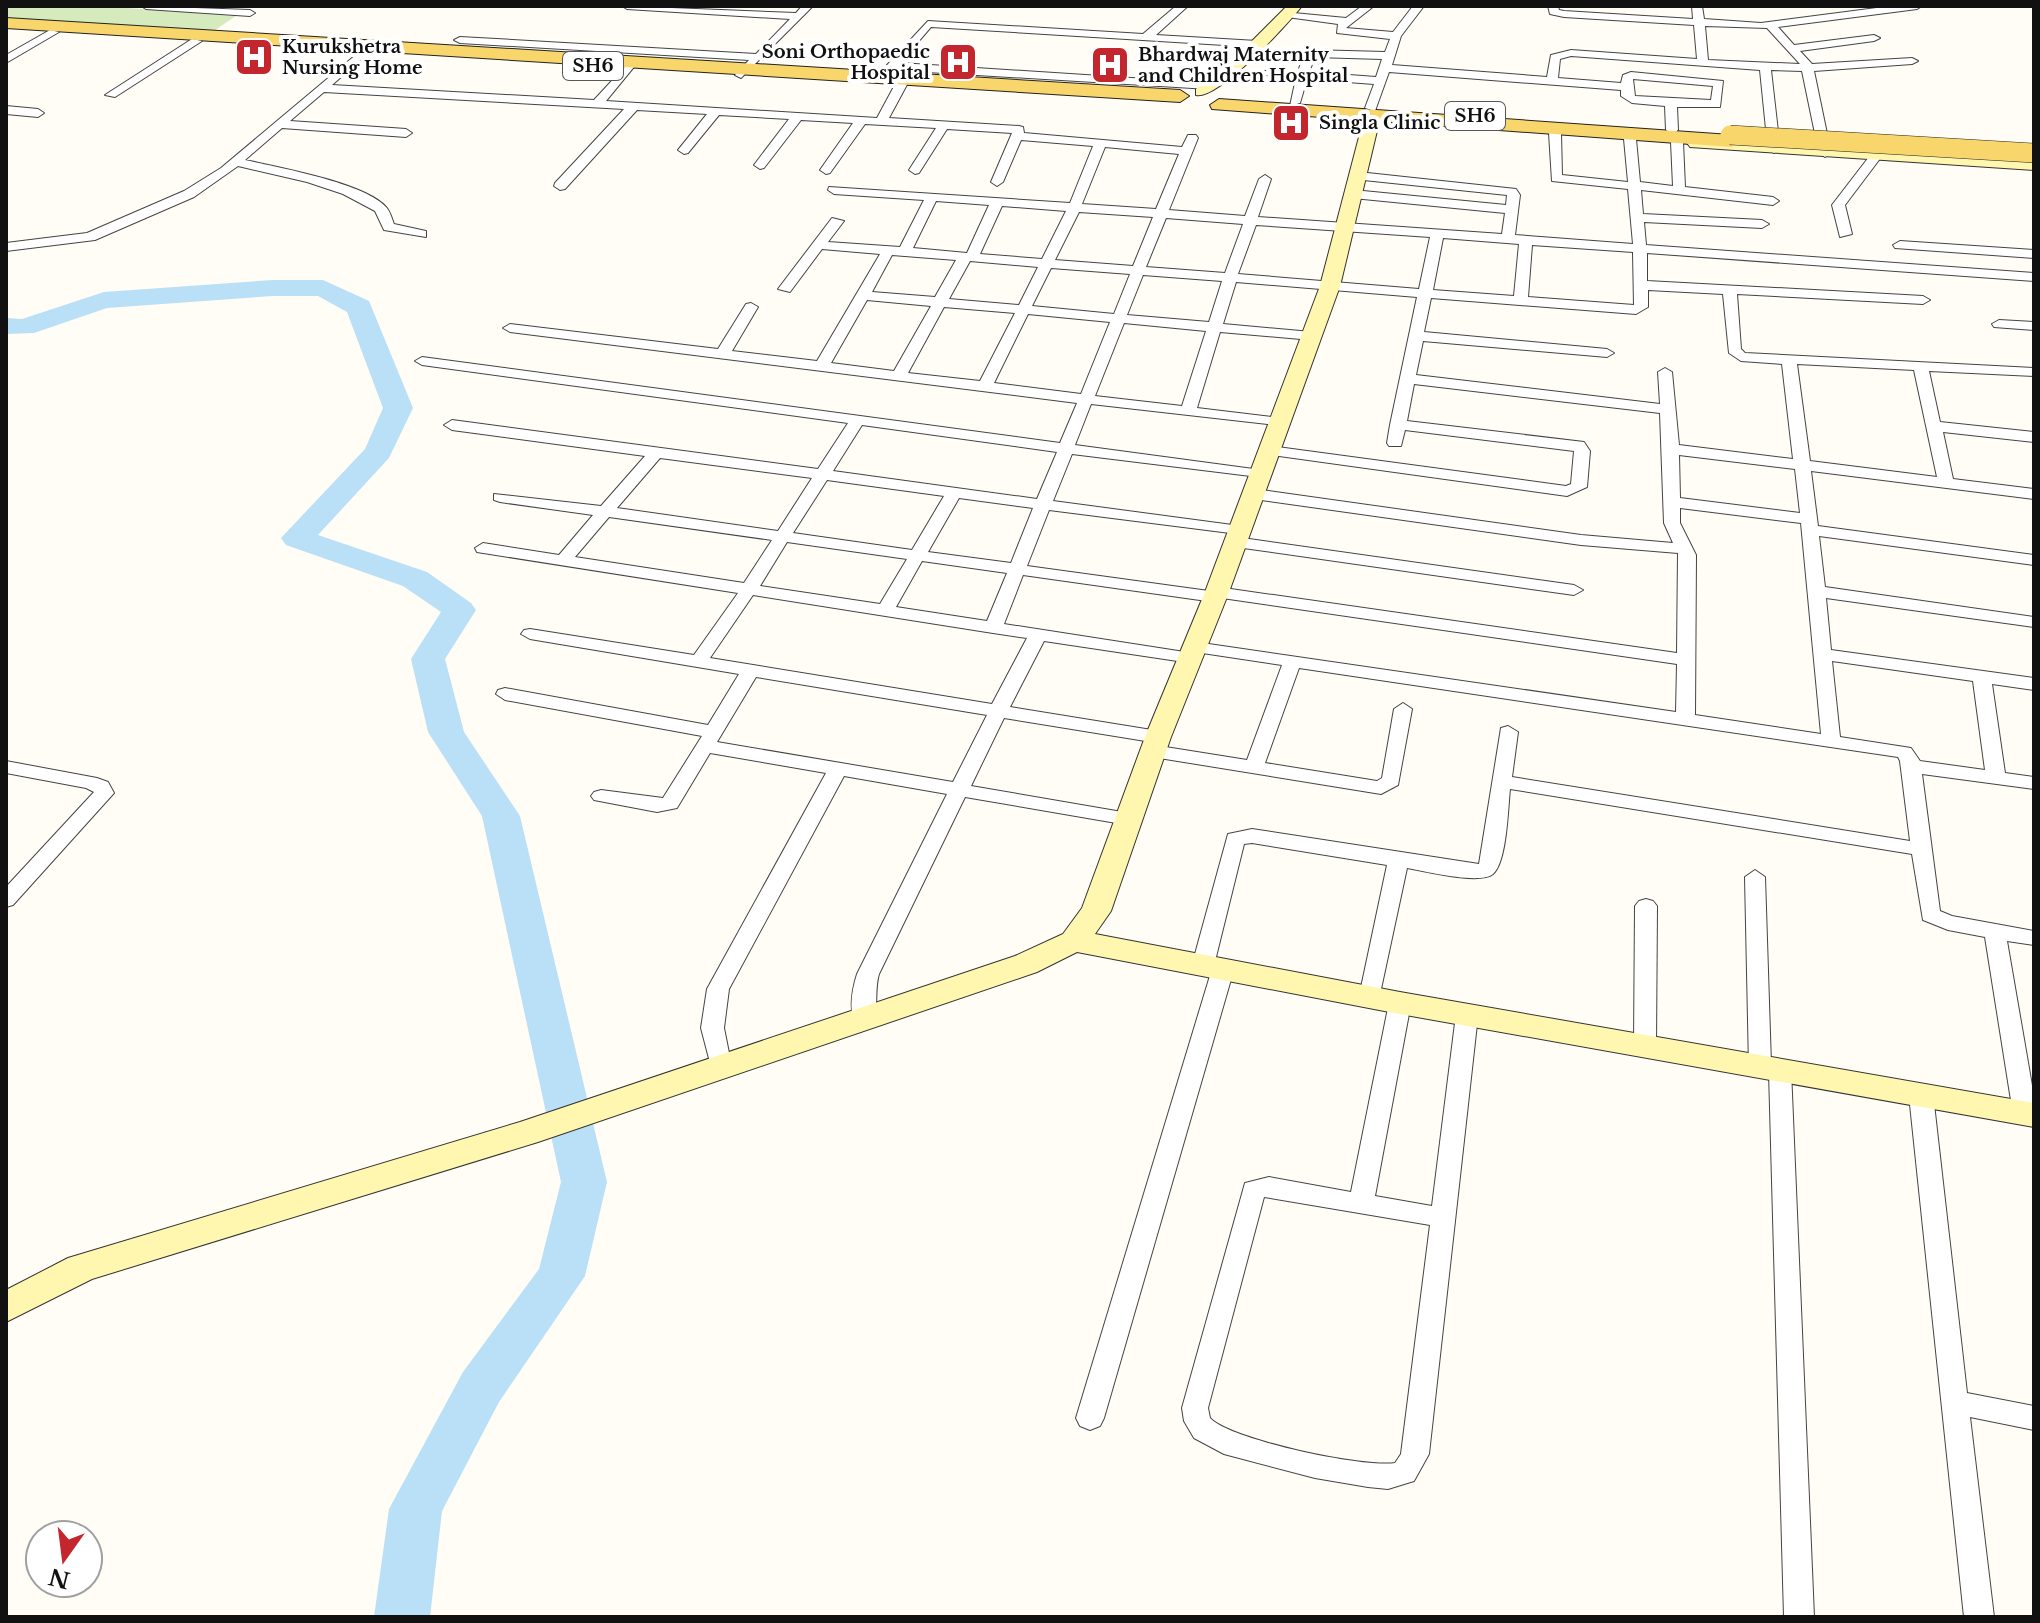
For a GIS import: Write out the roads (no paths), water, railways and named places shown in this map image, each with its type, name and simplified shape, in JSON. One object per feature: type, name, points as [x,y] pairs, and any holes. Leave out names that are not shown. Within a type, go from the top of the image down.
[{"type":"main road","name":"SH6","points":[[6,26],[630,65],[748,67],[1180,99],[1194,108],[1212,98],[1294,103],[1372,114],[2034,156]]},
{"type":"main road","name":"SH6","points":[[6,26],[54,32],[205,38]]},
{"type":"main road","name":"SH6","points":[[1212,98],[1372,114],[1731,138]]},
{"type":"street","points":[[146,6],[250,13]]},
{"type":"street","points":[[111,95],[261,6]]},
{"type":"street","points":[[627,6],[798,16]]},
{"type":"street","points":[[460,40],[748,67],[808,6]]},
{"type":"street","points":[[1146,37],[1183,6]]},
{"type":"street","points":[[1369,6],[1341,31],[1396,36]]},
{"type":"street","points":[[6,1307],[81,1268],[526,1133],[1026,964],[1074,941],[1096,911],[1156,744],[1280,423],[1330,286],[1386,62],[1396,36],[1419,6]]},
{"type":"street","points":[[1553,6],[1554,12],[1564,14],[1771,26],[1917,6]]},
{"type":"street","points":[[1697,6],[1703,62]]},
{"type":"street","points":[[1813,6],[1815,20]]},
{"type":"street","points":[[894,77],[1212,98],[1257,44],[1291,10],[1349,22]]},
{"type":"street","points":[[881,122],[894,77],[922,27],[928,24],[1257,44]]},
{"type":"street","points":[[1771,26],[1795,48],[1809,70],[1825,153]]},
{"type":"street","points":[[6,60],[54,32]]},
{"type":"street","points":[[1795,48],[1874,38]]},
{"type":"street","points":[[6,247],[90,237],[189,194],[236,162],[367,48]]},
{"type":"street","points":[[1294,103],[1308,54],[1313,52],[1626,87]]},
{"type":"street","points":[[1552,81],[1555,57],[1562,53],[1809,70],[1851,69],[1912,61]]},
{"type":"street","points":[[597,104],[630,65]]},
{"type":"street","points":[[1765,67],[1774,149]]},
{"type":"street","points":[[1269,73],[1380,81]]},
{"type":"street","points":[[1631,75],[1719,83],[1716,104],[1632,99],[1627,96],[1626,87],[1627,77],[1631,75]]},
{"type":"street","points":[[321,88],[1015,129],[1020,131],[1019,136],[997,182]]},
{"type":"street","points":[[1671,103],[1679,188]]},
{"type":"street","points":[[560,186],[633,107]]},
{"type":"street","points":[[6,110],[38,113]]},
{"type":"street","points":[[684,150],[715,112]]},
{"type":"street","points":[[1372,114],[1630,139],[1674,136],[1774,149],[2034,165]]},
{"type":"street","points":[[760,165],[796,118]]},
{"type":"street","points":[[826,170],[861,121]]},
{"type":"street","points":[[279,124],[406,133]]},
{"type":"street","points":[[915,170],[944,125]]},
{"type":"street","points":[[1555,133],[1556,178],[1679,188],[1730,198],[1773,201]]},
{"type":"street","points":[[993,628],[1190,144],[1101,143],[1019,136]]},
{"type":"street","points":[[818,245],[1636,310],[1641,307],[1640,249],[1630,139]]},
{"type":"street","points":[[986,385],[1074,208],[1101,143]]},
{"type":"street","points":[[1845,234],[1838,205],[1876,156]]},
{"type":"street","points":[[236,162],[307,179],[361,198],[381,209],[389,227],[421,234]]},
{"type":"street","points":[[1188,411],[1265,179]]},
{"type":"street","points":[[1356,185],[1512,210],[1508,239]]},
{"type":"street","points":[[834,190],[2034,277]]},
{"type":"street","points":[[823,364],[862,295],[932,197]]},
{"type":"street","points":[[900,374],[997,202]]},
{"type":"street","points":[[1637,218],[1762,224]]},
{"type":"street","points":[[785,289],[837,221]]},
{"type":"street","points":[[1395,443],[1437,234]]},
{"type":"street","points":[[1521,301],[1526,240]]},
{"type":"street","points":[[1900,245],[2034,254]]},
{"type":"street","points":[[1640,285],[1923,300]]},
{"type":"street","points":[[1730,291],[1736,354],[1789,360],[2034,372]]},
{"type":"street","points":[[862,295],[1312,336]]},
{"type":"street","points":[[723,353],[751,307]]},
{"type":"street","points":[[1999,324],[2034,326]]},
{"type":"street","points":[[510,328],[823,364],[1280,423]]},
{"type":"street","points":[[1417,336],[1607,353]]},
{"type":"street","points":[[1789,360],[1810,525],[1831,741]]},
{"type":"street","points":[[422,361],[1064,450],[1261,473],[1567,491],[1579,487],[1582,451],[1578,445],[1398,425]]},
{"type":"street","points":[[1920,366],[1946,482]]},
{"type":"street","points":[[1665,372],[1674,531],[1686,549],[1685,721]]},
{"type":"street","points":[[1408,379],[1667,409]]},
{"type":"street","points":[[699,661],[784,537],[857,421]]},
{"type":"street","points":[[452,425],[1042,504],[1574,590]]},
{"type":"street","points":[[1933,426],[2034,437]]},
{"type":"street","points":[[1671,449],[2034,494]]},
{"type":"street","points":[[563,560],[656,453]]},
{"type":"street","points":[[1261,473],[1581,540],[1686,549]]},
{"type":"street","points":[[885,611],[954,492]]},
{"type":"street","points":[[500,497],[1686,660]]},
{"type":"street","points":[[1672,502],[2034,560]]},
{"type":"street","points":[[483,548],[1038,635],[1292,662],[1904,752],[1911,766],[1930,915],[1948,923],[2034,938]]},
{"type":"street","points":[[1817,591],[2034,622]]},
{"type":"street","points":[[530,634],[998,711],[1254,768],[1374,789],[1388,786],[1403,709]]},
{"type":"street","points":[[864,1019],[863,991],[868,974],[1038,635]]},
{"type":"street","points":[[1823,654],[2034,684]]},
{"type":"street","points":[[1254,768],[1292,662]]},
{"type":"street","points":[[601,796],[657,806],[670,803],[751,670]]},
{"type":"street","points":[[1982,677],[1996,778]]},
{"type":"street","points":[[505,694],[838,769],[1128,819]]},
{"type":"street","points":[[1090,1418],[1174,1126],[1213,967],[1235,839],[1252,836],[1479,872],[1486,869],[1491,861],[1508,732]]},
{"type":"street","points":[[1911,766],[2034,783]]},
{"type":"street","points":[[6,767],[90,782],[101,786],[104,793],[6,900]]},
{"type":"street","points":[[721,1068],[710,1027],[710,1010],[718,989],[838,769]]},
{"type":"street","points":[[1501,781],[1920,849]]},
{"type":"street","points":[[1361,1204],[1398,860]]},
{"type":"street","points":[[1755,877],[1770,1068],[1799,1617]]},
{"type":"street","points":[[1645,1046],[1646,906]]},
{"type":"street","points":[[1074,941],[1467,1015],[2029,1114],[1995,931]]},
{"type":"street","points":[[1443,1218],[1269,1187],[1254,1190],[1195,1408],[1195,1418],[1207,1435],[1290,1458],[1387,1478],[1401,1474],[1411,1465],[1415,1454],[1443,1218],[1467,1015]]},
{"type":"street","points":[[1921,1095],[1979,1617]]},
{"type":"street","points":[[1955,1402],[2034,1418]]},
{"type":"waterway","points":[[6,326],[24,327],[104,300],[273,288],[323,288],[359,307],[398,408],[378,452],[297,538],[415,579],[459,610],[428,659],[446,732],[501,816],[584,1182],[561,1276],[481,1387],[416,1509],[402,1617]]},
{"type":"place","name":"Kurukshetra Nursing Home","points":[[254,57]]},
{"type":"place","name":"Soni Orthopaedic Hospital","points":[[958,62]]},
{"type":"place","name":"Bhardwaj Maternity and Children Hospital","points":[[1110,65]]},
{"type":"place","name":"Singla Clinic","points":[[1291,123]]}]
